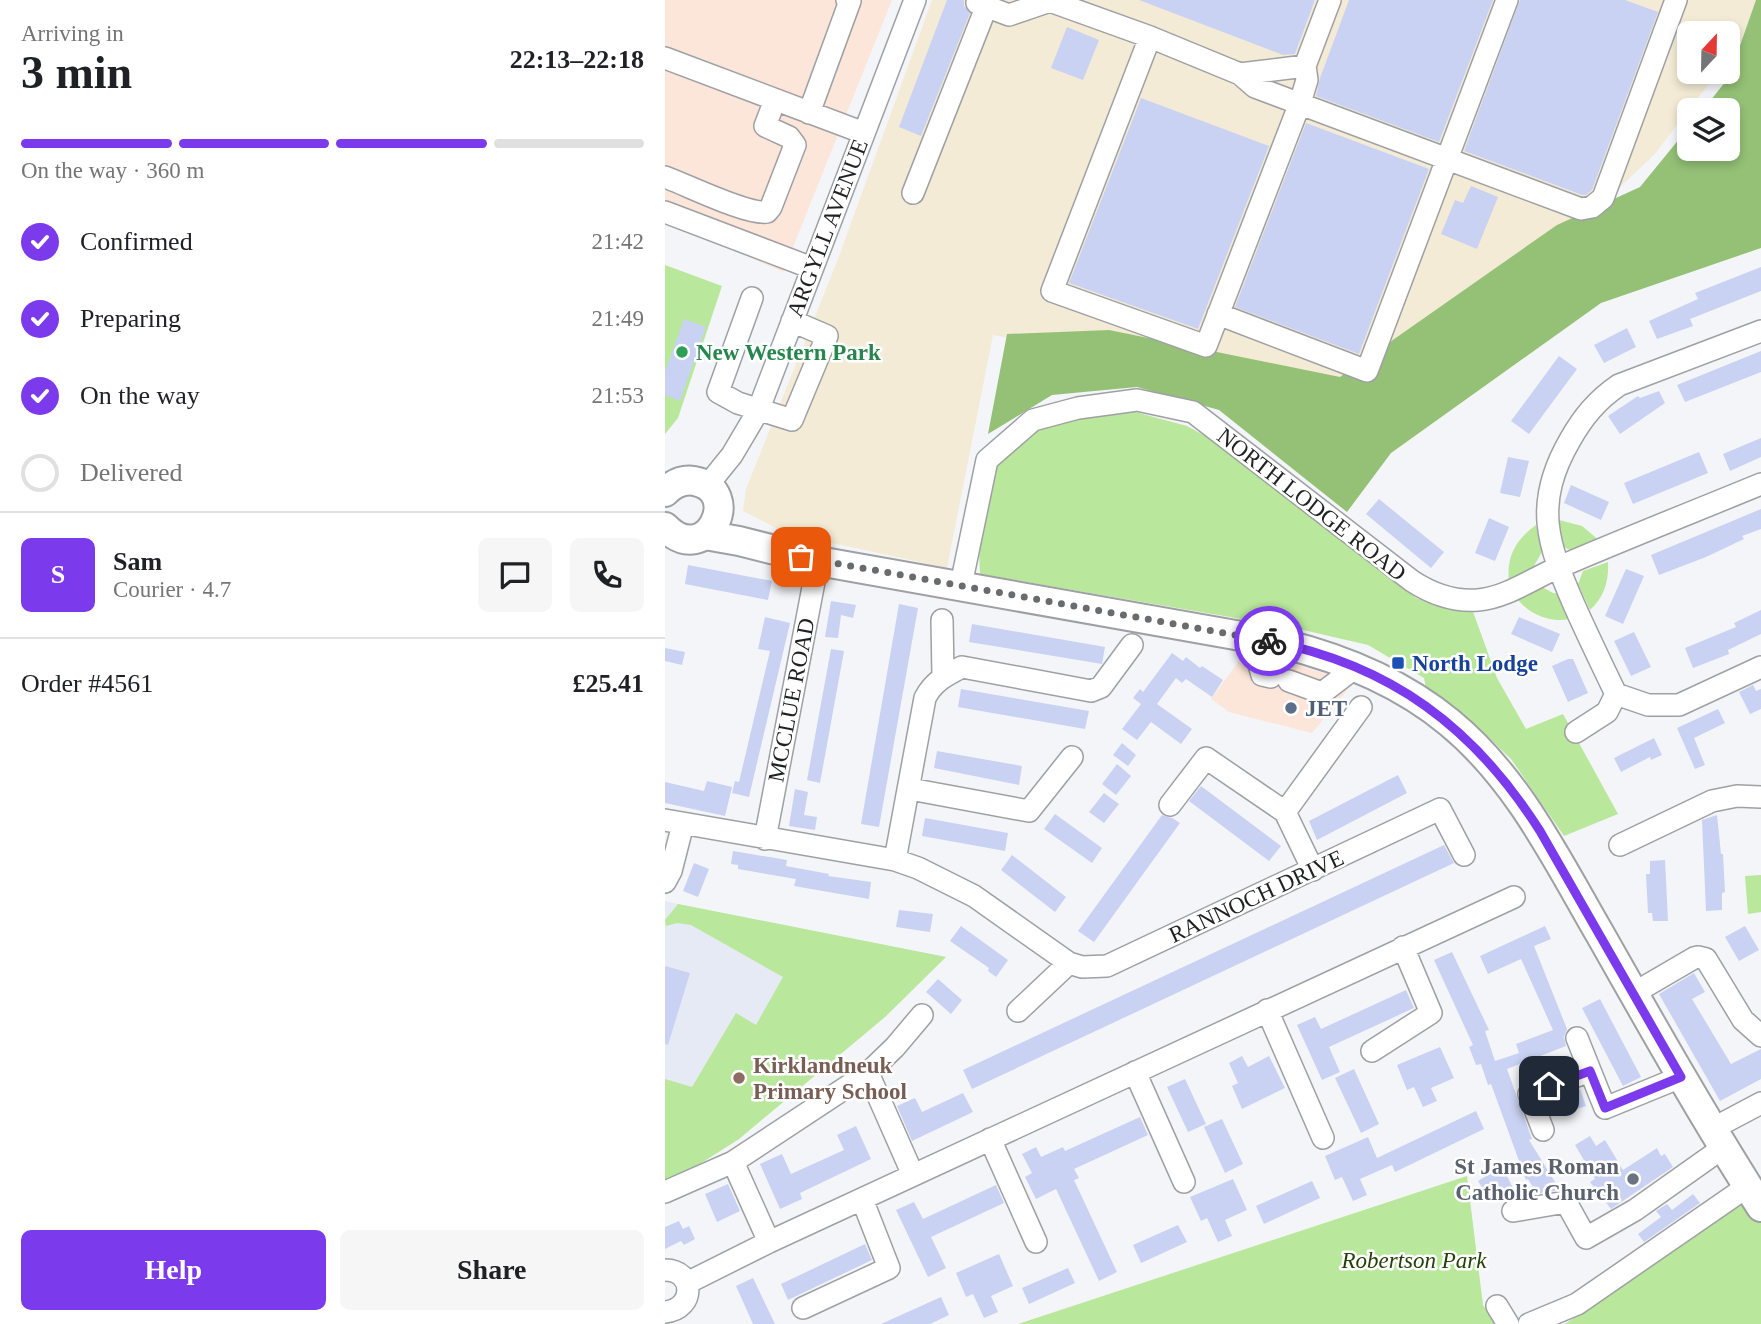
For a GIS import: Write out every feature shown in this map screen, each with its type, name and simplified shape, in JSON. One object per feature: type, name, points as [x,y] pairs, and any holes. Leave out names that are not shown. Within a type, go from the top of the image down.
[{"type":"main road","points":[[665,492],[671,486],[689,480],[707,485],[718,503],[711,527],[687,539],[665,527]]},
{"type":"main road","points":[[711,527],[745,544],[818,561],[1251,637],[1312,651],[1356,667],[1409,694],[1451,724],[1500,774],[1540,831],[1681,1077],[1754,1197]]},
{"type":"street","points":[[809,113],[850,1],[847,0]]},
{"type":"street","name":"ARGYLL AVENUE","points":[[707,485],[732,455],[758,411],[915,0]]},
{"type":"street","points":[[1150,37],[1052,291],[1206,346],[1300,103],[1307,80],[1305,66],[1330,0]]},
{"type":"street","points":[[1218,314],[1367,371],[1507,0]]},
{"type":"street","points":[[913,193],[984,3],[1009,15],[1051,1],[1240,74],[1255,87],[1581,209],[1592,207],[1602,198],[1674,1]]},
{"type":"street","points":[[665,58],[864,133]]},
{"type":"street","points":[[1240,74],[1305,66]]},
{"type":"street","points":[[665,177],[735,204],[764,213],[769,210],[795,145],[789,137],[765,126],[775,100]]},
{"type":"street","points":[[723,234],[735,204]]},
{"type":"street","points":[[667,219],[723,234],[812,268]]},
{"type":"street","points":[[752,298],[718,392],[758,411],[792,420],[827,335],[792,321]]},
{"type":"street","points":[[1761,331],[1619,385],[1599,398],[1582,419],[1554,472],[1547,512],[1548,532],[1558,568],[1616,694],[1648,705],[1679,705],[1761,667]]},
{"type":"street","name":"NORTH LODGE ROAD","points":[[961,585],[986,460],[1034,420],[1078,408],[1137,400],[1193,412],[1412,581],[1430,593],[1451,598],[1478,600],[1498,596],[1558,568],[1761,484]]},
{"type":"street","name":"MCCLUE ROAD","points":[[765,839],[818,561]]},
{"type":"street","points":[[942,620],[943,676]]},
{"type":"street","points":[[1251,637],[1262,676],[1322,693],[1356,667]]},
{"type":"street","points":[[895,860],[926,698],[930,688],[943,676],[962,667],[1091,691],[1101,687],[1132,645]]},
{"type":"street","points":[[1576,732],[1607,712],[1616,694]]},
{"type":"street","points":[[1285,812],[1361,707]]},
{"type":"street","points":[[910,789],[1029,811],[1072,757]]},
{"type":"street","points":[[1170,805],[1206,758],[1285,812],[1313,870]]},
{"type":"street","points":[[1620,845],[1713,801],[1737,796],[1761,797]]},
{"type":"street","name":"RANNOCH DRIVE","points":[[1069,963],[1082,967],[1107,966],[1440,809],[1464,855]]},
{"type":"street","points":[[665,882],[671,871],[674,822],[895,860],[918,868],[974,896],[1069,963],[1018,1011]]},
{"type":"street","points":[[687,1283],[769,1242],[1514,897]]},
{"type":"street","points":[[1372,1051],[1431,1013],[1403,947]]},
{"type":"street","points":[[1633,993],[1694,958],[1703,957],[1743,1020],[1760,1033]]},
{"type":"street","points":[[1267,1010],[1323,1138]]},
{"type":"street","points":[[665,1192],[733,1162],[868,1073],[922,1015]]},
{"type":"street","points":[[1577,1038],[1605,1108],[1681,1077]]},
{"type":"street","points":[[1543,1130],[1529,1094],[1590,1071]]},
{"type":"street","points":[[1135,1072],[1184,1182]]},
{"type":"street","points":[[868,1073],[913,1175]]},
{"type":"street","points":[[1513,1211],[1566,1202],[1587,1238],[1635,1210],[1761,1103]]},
{"type":"street","points":[[990,1139],[1036,1242]]},
{"type":"street","points":[[733,1162],[769,1242]]},
{"type":"street","points":[[1529,1324],[1577,1304],[1754,1197]]},
{"type":"street","points":[[803,1308],[889,1268],[862,1199]]},
{"type":"street","points":[[665,1270],[677,1272],[687,1283],[684,1304],[665,1312],[669,1324]]},
{"type":"shaded area","points":[[665,0],[892,0],[783,272],[665,220]]},
{"type":"shaded area","points":[[932,0],[1757,0],[1745,37],[1740,43],[1740,21],[1677,21],[1677,84],[1709,84],[1698,98],[1677,98],[1677,125],[1654,155],[1579,226],[1339,398],[993,335],[947,568],[786,533],[743,511],[746,489],[838,259]]},
{"type":"shaded area","points":[[1247,650],[1354,682],[1312,733],[1229,712],[1211,699]]},
{"type":"shaded area","name":"Kirklandneuk Primary School","points":[[665,901],[946,957],[885,1017],[739,1139],[665,1186]]},
{"type":"green space","points":[[1756,0],[1761,0],[1761,248],[1601,303],[1391,453],[1347,512],[1219,410],[1137,387],[1052,395],[988,434],[1007,334],[1109,330],[1340,377],[1557,225],[1640,187],[1677,142],[1677,161],[1740,161],[1740,98],[1712,98],[1723,84],[1740,84],[1740,46]]},
{"type":"green space","name":"New Western Park","points":[[665,265],[722,286],[678,418],[665,434]]},
{"type":"green space","points":[[1124,409],[1187,426],[1222,445],[1416,598],[1443,607],[1472,609],[1497,678],[1526,729],[1563,714],[1618,814],[1564,836],[1511,759],[1471,721],[1426,688],[1424,678],[1368,645],[1299,629],[980,574],[979,550],[991,479],[998,458],[1030,430],[1067,416]]},
{"type":"green space","points":[[1559,520],[1582,526],[1601,542],[1576,553],[1562,546]]},
{"type":"green space","points":[[1536,525],[1542,552],[1534,571],[1509,581],[1509,564],[1514,549],[1523,536]]},
{"type":"green space","points":[[1608,562],[1605,589],[1590,610],[1578,584],[1583,571]]},
{"type":"green space","points":[[1540,586],[1561,594],[1570,619],[1554,620],[1539,616],[1526,608],[1515,596]]},
{"type":"green space","points":[[1761,875],[1761,912],[1748,914],[1745,876]]},
{"type":"green space","name":"Kirklandneuk Primary School","points":[[678,904],[946,957],[885,1017],[739,1139],[665,1186],[665,1079],[692,1087],[736,1013],[756,1025],[783,977],[691,925],[677,923],[666,926],[665,920]]},
{"type":"green space","name":"Robertson Park","points":[[1467,1176],[1483,1305],[1497,1324],[1018,1324]]},
{"type":"green space","points":[[1747,1200],[1761,1223],[1761,1324],[1565,1324]]},
{"type":"building","points":[[947,0],[964,0],[964,6],[970,13],[921,136],[899,127]]},
{"type":"building","points":[[1139,0],[1315,0],[1295,54],[1283,55]]},
{"type":"building","points":[[1349,0],[1493,0],[1439,142],[1316,96]]},
{"type":"building","points":[[1520,0],[1625,0],[1658,12],[1592,190],[1586,195],[1464,151]]},
{"type":"building","points":[[1067,27],[1099,40],[1083,80],[1051,68]]},
{"type":"building","points":[[1141,98],[1269,146],[1198,329],[1069,283]]},
{"type":"building","points":[[1306,123],[1429,169],[1359,354],[1235,307]]},
{"type":"building","points":[[1471,186],[1498,197],[1477,249],[1441,234],[1455,200],[1463,203]]},
{"type":"building","points":[[1761,267],[1761,291],[1690,319],[1693,326],[1657,339],[1649,321],[1698,299],[1695,293]]},
{"type":"building","points":[[684,319],[706,327],[680,401],[665,395],[665,372]]},
{"type":"building","points":[[1627,328],[1636,347],[1604,363],[1594,345]]},
{"type":"building","points":[[1761,351],[1761,372],[1685,402],[1677,385]]},
{"type":"building","points":[[1559,356],[1577,369],[1529,434],[1511,421]]},
{"type":"building","points":[[1659,391],[1665,403],[1620,434],[1608,416],[1638,396],[1640,398]]},
{"type":"building","points":[[1761,438],[1761,457],[1730,471],[1723,454]]},
{"type":"building","points":[[1699,452],[1708,473],[1633,504],[1624,483]]},
{"type":"building","points":[[1508,457],[1529,461],[1520,497],[1500,493]]},
{"type":"building","points":[[1571,485],[1609,502],[1601,520],[1564,503]]},
{"type":"building","points":[[1379,499],[1444,552],[1431,568],[1366,514]]},
{"type":"building","points":[[1761,509],[1761,529],[1742,536],[1744,539],[1706,557],[1659,575],[1651,555]]},
{"type":"building","points":[[1489,518],[1509,527],[1495,561],[1475,553]]},
{"type":"building","points":[[688,565],[772,581],[768,600],[685,584]]},
{"type":"building","points":[[1626,569],[1644,576],[1623,624],[1605,616]]},
{"type":"building","points":[[831,601],[856,605],[853,618],[841,615],[838,638],[825,637]]},
{"type":"building","points":[[899,604],[918,608],[879,827],[861,824]]},
{"type":"building","points":[[1761,610],[1761,634],[1728,650],[1729,654],[1693,668],[1685,648],[1736,627],[1734,623]]},
{"type":"building","points":[[765,617],[790,623],[749,797],[732,793],[735,781],[739,782],[770,651],[758,649]]},
{"type":"building","points":[[1519,617],[1560,634],[1552,652],[1511,634]]},
{"type":"building","points":[[972,624],[1105,647],[1102,664],[969,642]]},
{"type":"building","points":[[1634,632],[1651,667],[1631,676],[1614,641]]},
{"type":"building","points":[[665,648],[685,652],[682,665],[665,661]]},
{"type":"building","points":[[831,649],[844,651],[820,783],[807,780]]},
{"type":"building","points":[[1172,653],[1183,661],[1186,657],[1223,680],[1212,697],[1186,679],[1182,683],[1176,678],[1157,704],[1192,729],[1181,744],[1151,722],[1137,740],[1122,729],[1141,704],[1133,698],[1140,689],[1143,692]]},
{"type":"building","points":[[1573,659],[1588,693],[1568,702],[1552,666]]},
{"type":"building","points":[[1753,685],[1756,691],[1761,689],[1761,709],[1750,714],[1739,692]]},
{"type":"building","points":[[961,689],[1089,711],[1085,729],[958,707]]},
{"type":"building","points":[[1718,709],[1725,723],[1694,738],[1705,765],[1695,769],[1677,728]]},
{"type":"building","points":[[1654,738],[1662,755],[1651,760],[1650,757],[1621,772],[1614,758]]},
{"type":"building","points":[[1122,743],[1136,755],[1128,766],[1113,755]]},
{"type":"building","points":[[937,751],[1022,766],[1019,785],[934,768]]},
{"type":"building","points":[[1117,764],[1131,776],[1116,795],[1102,784]]},
{"type":"building","points":[[1398,775],[1407,793],[1317,840],[1309,821]]},
{"type":"building","points":[[707,781],[732,787],[725,816],[665,803],[665,782],[704,791]]},
{"type":"building","points":[[1201,786],[1281,846],[1269,861],[1189,801]]},
{"type":"building","points":[[795,789],[808,792],[804,815],[817,817],[815,830],[789,826]]},
{"type":"building","points":[[1104,793],[1119,804],[1104,823],[1089,812]]},
{"type":"building","points":[[1055,814],[1102,848],[1092,863],[1044,829]]},
{"type":"building","points":[[1162,815],[1180,823],[1094,942],[1078,931]]},
{"type":"building","points":[[1717,815],[1725,892],[1722,893],[1722,910],[1706,911],[1702,820]]},
{"type":"building","points":[[925,818],[1008,833],[1005,851],[922,836]]},
{"type":"building","points":[[1444,845],[1454,863],[972,1089],[963,1070]]},
{"type":"building","points":[[733,851],[787,860],[786,866],[829,874],[828,876],[871,882],[869,899],[794,886],[796,879],[738,869],[738,865],[731,864]]},
{"type":"building","points":[[1012,855],[1066,897],[1055,912],[1001,870]]},
{"type":"building","points":[[1665,860],[1668,921],[1653,921],[1652,913],[1648,913],[1646,874],[1650,874],[1650,861]]},
{"type":"building","points":[[694,863],[709,869],[698,897],[683,891]]},
{"type":"building","points":[[899,910],[933,914],[930,932],[896,927]]},
{"type":"building","points":[[961,926],[1008,960],[996,977],[988,971],[989,968],[950,941]]},
{"type":"building","points":[[1545,926],[1551,939],[1534,946],[1567,1029],[1564,1037],[1566,1046],[1507,1069],[1532,1139],[1529,1140],[1560,1190],[1537,1194],[1528,1179],[1526,1180],[1491,1084],[1488,1085],[1481,1064],[1476,1065],[1469,1047],[1473,1045],[1434,960],[1452,952],[1489,1030],[1485,1031],[1495,1061],[1519,1053],[1516,1044],[1553,1030],[1521,959],[1488,974],[1480,956]]},
{"type":"building","points":[[1745,926],[1759,950],[1739,961],[1725,937]]},
{"type":"building","points":[[665,966],[690,973],[668,1045],[665,1044]]},
{"type":"building","points":[[1694,973],[1705,992],[1692,999],[1731,1064],[1761,1049],[1761,1079],[1720,1101],[1659,994]]},
{"type":"building","points":[[938,979],[962,1000],[951,1014],[926,992]]},
{"type":"building","points":[[1406,990],[1414,1008],[1329,1047],[1340,1072],[1322,1080],[1297,1025],[1315,1017],[1321,1029]]},
{"type":"building","points":[[1600,999],[1641,1077],[1623,1086],[1582,1008]]},
{"type":"building","points":[[1440,1047],[1454,1078],[1431,1088],[1437,1101],[1423,1107],[1414,1087],[1407,1090],[1397,1065]]},
{"type":"building","points":[[1242,1056],[1248,1067],[1269,1056],[1285,1088],[1242,1109],[1232,1086],[1238,1083],[1229,1063]]},
{"type":"building","points":[[1354,1069],[1379,1124],[1361,1133],[1335,1078]]},
{"type":"building","points":[[1185,1079],[1206,1124],[1188,1132],[1167,1087]]},
{"type":"building","points":[[1580,1089],[1586,1106],[1567,1112],[1561,1096]]},
{"type":"building","points":[[963,1093],[973,1112],[912,1141],[897,1106],[915,1098],[922,1112]]},
{"type":"building","points":[[1476,1111],[1484,1129],[1395,1172],[1392,1165],[1360,1179],[1367,1195],[1353,1201],[1342,1177],[1335,1180],[1325,1156],[1368,1137],[1377,1158]]},
{"type":"building","points":[[1140,1117],[1148,1135],[1074,1169],[1079,1178],[1074,1180],[1117,1272],[1099,1281],[1056,1189],[1036,1199],[1025,1177],[1032,1173],[1022,1154],[1036,1147],[1041,1157],[1063,1147],[1065,1151]]},
{"type":"building","points":[[1222,1119],[1243,1164],[1225,1173],[1204,1127]]},
{"type":"building","points":[[856,1126],[871,1159],[800,1193],[802,1199],[780,1209],[760,1164],[782,1154],[791,1174],[844,1150],[837,1135]]},
{"type":"building","name":"St James Roman Catholic Church","points":[[1590,1136],[1596,1146],[1605,1140],[1623,1170],[1657,1148],[1661,1156],[1665,1154],[1673,1167],[1611,1209],[1590,1182],[1595,1179],[1575,1145]]},
{"type":"building","points":[[1502,1166],[1513,1188],[1491,1202],[1478,1181]]},
{"type":"building","points":[[1233,1179],[1247,1210],[1225,1220],[1232,1236],[1218,1242],[1207,1218],[1201,1221],[1190,1197]]},
{"type":"building","points":[[1312,1181],[1320,1198],[1264,1224],[1256,1206]]},
{"type":"building","points":[[728,1184],[740,1211],[717,1222],[705,1194]]},
{"type":"building","points":[[996,1185],[1004,1203],[931,1237],[946,1268],[928,1277],[896,1210],[914,1202],[923,1219]]},
{"type":"building","points":[[1693,1194],[1700,1203],[1644,1242],[1638,1234],[1661,1217],[1656,1211],[1667,1204],[1672,1210]]},
{"type":"building","points":[[679,1221],[683,1229],[689,1226],[695,1239],[684,1245],[681,1241],[665,1249],[665,1227]]},
{"type":"building","points":[[1178,1225],[1187,1242],[1141,1263],[1133,1245]]},
{"type":"building","points":[[865,1244],[872,1260],[788,1300],[781,1284]]},
{"type":"building","points":[[999,1254],[1013,1286],[991,1296],[998,1312],[984,1318],[973,1294],[966,1297],[956,1273]]},
{"type":"building","points":[[1068,1268],[1075,1283],[1029,1304],[1022,1288]]},
{"type":"building","points":[[753,1278],[775,1324],[753,1324],[736,1286]]},
{"type":"building","points":[[941,1297],[949,1315],[930,1324],[881,1324]]},
{"type":"way so far","points":[[801,557],[1269,641]]},
{"type":"place","name":"New Western Park","points":[[682,352]]},
{"type":"place","name":"North Lodge","points":[[1398,663]]},
{"type":"place","name":"JET","points":[[1291,708]]},
{"type":"place","name":"Kirklandneuk Primary School","points":[[739,1078]]},
{"type":"place","name":"St James Roman Catholic Church","points":[[1633,1179]]},
{"type":"route","points":[[1269,641],[1334,658],[1374,675],[1428,706],[1480,751],[1517,796],[1540,831],[1681,1077],[1605,1108],[1590,1071],[1549,1086]]}]
